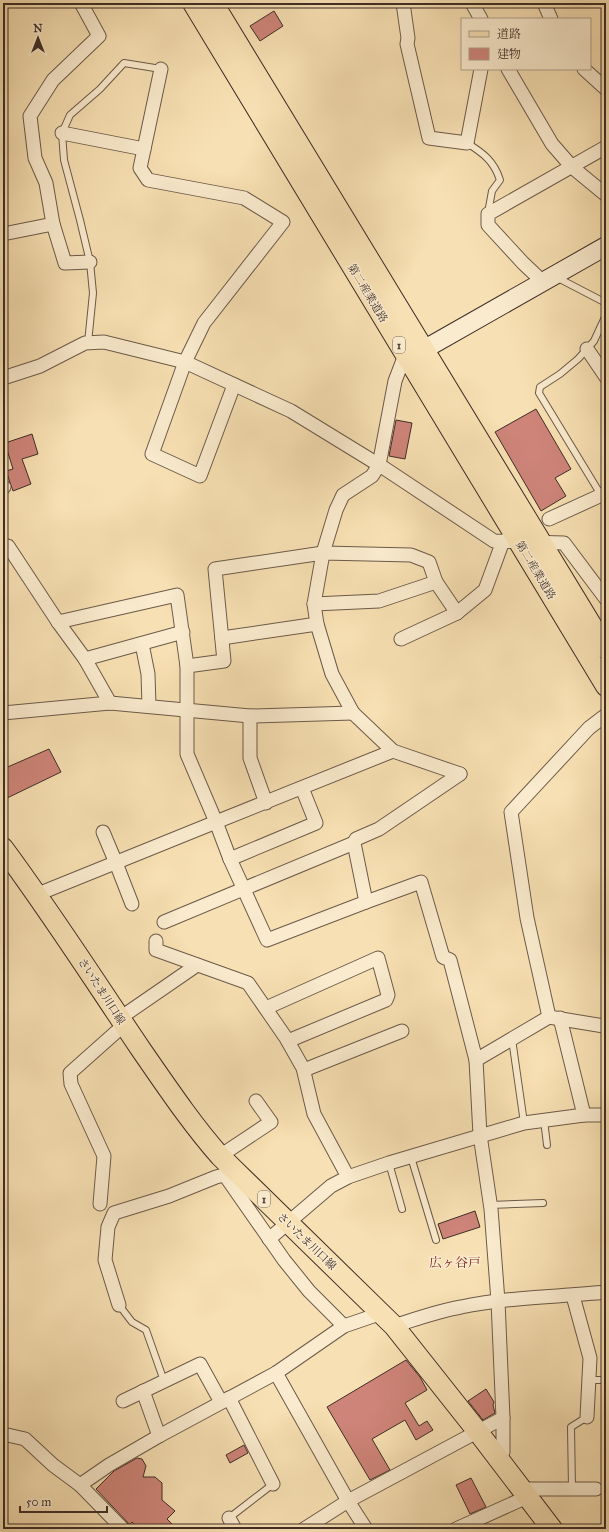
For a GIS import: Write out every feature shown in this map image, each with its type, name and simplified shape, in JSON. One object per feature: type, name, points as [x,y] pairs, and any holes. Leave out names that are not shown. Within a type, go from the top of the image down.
[{"type":"main road","name":"第二産業道路","points":[[193,3],[414,353],[542,542],[606,649]]},
{"type":"main road","name":"第二産業道路","points":[[213,3],[414,353],[511,542],[606,686]]},
{"type":"main road","name":"さいたま川口線","points":[[3,848],[38,894],[187,1117],[226,1167],[288,1222],[388,1320],[478,1432],[552,1529]]},
{"type":"street","points":[[81,3],[99,36],[53,80],[30,116],[35,158],[46,183],[53,224],[65,263],[90,262]]},
{"type":"street","points":[[403,3],[408,38],[407,44],[429,138],[467,142],[481,70]]},
{"type":"street","points":[[472,3],[480,18]]},
{"type":"street","points":[[544,3],[552,18]]},
{"type":"street","points":[[161,69],[140,168],[148,180],[244,198],[283,222],[204,323],[185,362],[152,454],[200,476],[234,385]]},
{"type":"street","points":[[509,70],[552,144],[572,167],[606,195]]},
{"type":"street","points":[[585,70],[606,89]]},
{"type":"street","points":[[62,133],[144,149]]},
{"type":"street","points":[[549,279],[523,263],[488,225],[488,214],[606,147]]},
{"type":"street","points":[[3,234],[53,224]]},
{"type":"street","points":[[164,922],[354,843],[356,839],[380,830],[460,774],[393,751],[354,713],[332,674],[317,624],[314,604],[323,553],[336,510],[343,495],[372,476],[379,465],[395,380],[414,353],[606,246]]},
{"type":"street","points":[[3,378],[40,366],[85,343],[104,342],[185,362],[291,411],[379,465],[494,541],[564,543],[606,599]]},
{"type":"street","points":[[587,349],[606,377]]},
{"type":"street","points":[[549,520],[603,494]]},
{"type":"street","points":[[401,639],[457,613],[486,590],[511,542]]},
{"type":"street","points":[[8,546],[58,622],[85,659],[110,703]]},
{"type":"street","points":[[187,666],[224,661],[215,569],[323,553],[411,555],[429,562],[436,582],[457,613]]},
{"type":"street","points":[[314,604],[379,600],[436,582]]},
{"type":"street","points":[[58,622],[177,595],[187,666],[188,754],[230,859],[267,940],[421,882],[443,957],[450,960],[476,1060],[480,1135],[490,1205],[498,1301],[503,1418],[503,1452],[499,1460]]},
{"type":"street","points":[[222,638],[317,624]]},
{"type":"street","points":[[85,659],[183,632]]},
{"type":"street","points":[[142,644],[148,674],[149,706]]},
{"type":"street","points":[[3,713],[110,703],[250,716],[354,713]]},
{"type":"street","points":[[584,1115],[527,918],[511,812],[589,728],[606,715]]},
{"type":"street","points":[[250,716],[250,758],[266,803]]},
{"type":"street","points":[[38,894],[393,751]]},
{"type":"street","points":[[230,859],[316,824],[302,788]]},
{"type":"street","points":[[103,832],[132,904]]},
{"type":"street","points":[[354,843],[366,902]]},
{"type":"street","points":[[156,941],[156,950],[248,982],[288,1041],[304,1070],[314,1114],[348,1177]]},
{"type":"street","points":[[266,1008],[378,958],[388,995],[386,1000],[288,1041]]},
{"type":"street","points":[[100,1204],[104,1156],[71,1084],[70,1073],[122,1021],[197,964]]},
{"type":"street","points":[[476,1060],[512,1038],[555,1018],[604,1026]]},
{"type":"street","points":[[304,1070],[402,1031]]},
{"type":"street","points":[[119,1305],[105,1260],[108,1226],[114,1213],[169,1196],[226,1167],[271,1122],[256,1100]]},
{"type":"street","points":[[269,1239],[331,1186],[348,1177],[480,1135],[524,1123],[584,1115],[606,1115]]},
{"type":"street","points":[[226,1167],[269,1239],[284,1260],[309,1291],[344,1326]]},
{"type":"street","points":[[80,1485],[109,1465],[159,1436],[276,1373],[344,1326],[498,1301],[573,1296],[606,1292]]},
{"type":"street","points":[[573,1296],[590,1358],[587,1417]]},
{"type":"street","points":[[123,1401],[200,1364],[225,1400],[273,1484]]},
{"type":"street","points":[[276,1373],[348,1501],[366,1529]]},
{"type":"street","points":[[143,1391],[159,1436]]},
{"type":"street","points":[[304,1529],[348,1501],[503,1418]]},
{"type":"street","points":[[3,1434],[25,1439],[53,1465],[80,1485],[123,1529]]},
{"type":"street","points":[[456,1529],[524,1493],[572,1489],[596,1489]]},
{"type":"lane","points":[[88,343],[94,293],[90,262],[64,160],[62,133],[70,115],[100,89],[124,63],[161,69]]},
{"type":"lane","points":[[467,142],[485,154],[497,171],[500,180],[492,191],[488,214]]},
{"type":"lane","points":[[549,279],[606,303]]},
{"type":"lane","points":[[603,494],[539,393],[540,387],[578,359],[594,342],[606,315]]},
{"type":"lane","points":[[512,1038],[524,1123]]},
{"type":"lane","points":[[544,1120],[547,1145]]},
{"type":"lane","points":[[410,1157],[436,1240]]},
{"type":"lane","points":[[389,1163],[402,1209]]},
{"type":"lane","points":[[490,1205],[543,1204]]},
{"type":"lane","points":[[119,1305],[132,1322],[146,1330],[164,1381]]},
{"type":"lane","points":[[589,1380],[606,1380]]},
{"type":"lane","points":[[572,1489],[572,1427],[587,1417]]},
{"type":"lane","points":[[232,1523],[273,1484]]},
{"type":"building","points":[[274,11],[283,26],[260,41],[250,26]]},
{"type":"building","points":[[536,409],[571,469],[555,478],[566,496],[541,511],[495,432]]},
{"type":"building","points":[[396,420],[412,423],[405,459],[389,456]]},
{"type":"building","points":[[32,434],[38,454],[22,459],[31,484],[13,491],[6,471],[13,469],[5,443]]},
{"type":"building","points":[[49,749],[61,772],[3,800],[3,769]]},
{"type":"building","points":[[475,1211],[480,1227],[443,1239],[438,1224]]},
{"type":"building","points":[[406,1360],[420,1377],[427,1390],[405,1403],[419,1426],[427,1421],[433,1430],[416,1440],[405,1420],[372,1439],[390,1470],[370,1480],[327,1407]]},
{"type":"building","points":[[486,1389],[494,1402],[493,1405],[495,1413],[483,1420],[468,1401]]},
{"type":"building","points":[[244,1445],[248,1453],[230,1463],[226,1455]]},
{"type":"building","points":[[137,1458],[142,1459],[146,1466],[143,1477],[155,1477],[162,1483],[162,1500],[175,1511],[167,1519],[177,1529],[139,1529],[132,1522],[130,1525],[96,1489],[114,1471]]},
{"type":"building","points":[[471,1478],[486,1507],[470,1514],[456,1485]]},
{"type":"district","name":"広ヶ谷戸","points":[[455,1262]]}]
